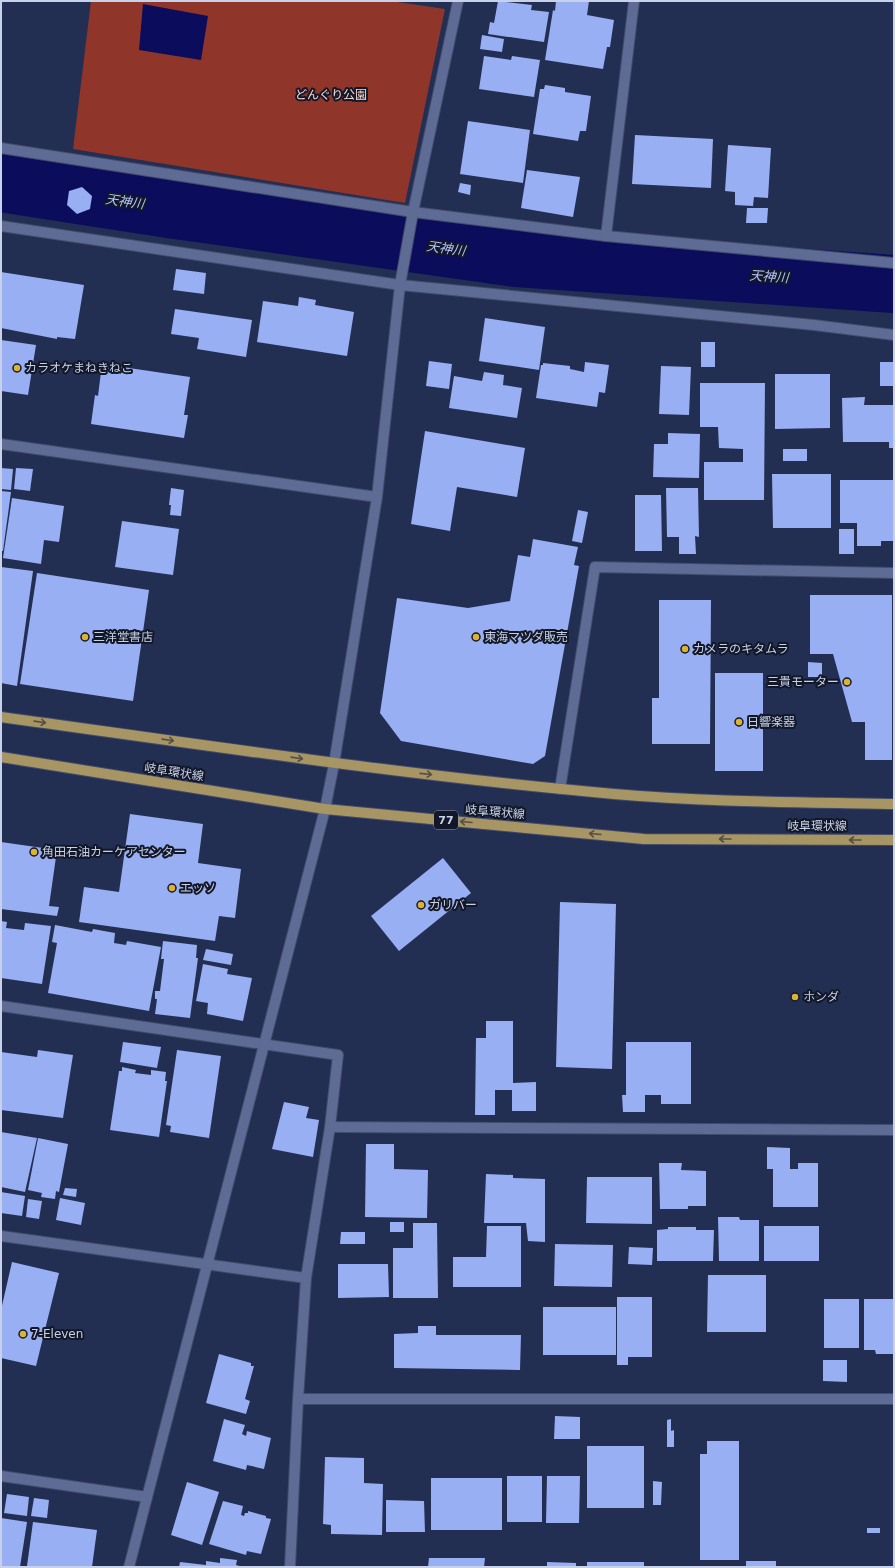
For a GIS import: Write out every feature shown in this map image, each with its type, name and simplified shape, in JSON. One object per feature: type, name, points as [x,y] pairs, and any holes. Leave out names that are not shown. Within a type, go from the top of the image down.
[{"type":"main road","name":"岐阜環状線","points":[[1,717],[334,764],[560,788],[711,801],[894,804]]},
{"type":"main road","name":"岐阜環状線","points":[[1,757],[325,809],[644,838],[894,840]]},
{"type":"street","points":[[128,1567],[325,809],[334,764],[377,497],[400,285],[412,212],[458,1]]},
{"type":"street","points":[[606,236],[634,1]]},
{"type":"street","points":[[1,148],[412,212],[606,236],[894,263]]},
{"type":"street","points":[[1,226],[400,285],[814,325],[894,335]]},
{"type":"street","points":[[1,444],[377,497]]},
{"type":"street","points":[[560,788],[595,567],[894,573]]},
{"type":"street","points":[[1,1006],[338,1055],[330,1127],[306,1278],[298,1399],[290,1567]]},
{"type":"street","points":[[330,1127],[894,1130]]},
{"type":"street","points":[[1,1236],[207,1266],[306,1278]]},
{"type":"street","points":[[298,1399],[894,1399]]},
{"type":"street","points":[[1,1476],[147,1497]]},
{"type":"green space","name":"どんぐり公園","points":[[91,1],[391,1],[445,9],[405,203],[73,149]]},
{"type":"shaded area","points":[[143,4],[208,16],[201,60],[139,50]]},
{"type":"building","points":[[498,1],[532,5],[531,10],[549,12],[544,42],[488,34],[490,22],[494,23]]},
{"type":"building","points":[[556,1],[589,1],[587,15],[614,20],[610,47],[607,47],[603,69],[545,60],[553,10],[555,11]]},
{"type":"building","points":[[482,35],[504,39],[502,52],[480,49]]},
{"type":"building","points":[[484,56],[511,60],[512,56],[540,60],[534,97],[479,89]]},
{"type":"building","points":[[545,85],[565,88],[565,92],[591,96],[586,131],[580,131],[578,141],[533,134],[540,89],[544,89]]},
{"type":"building","points":[[468,121],[530,130],[523,183],[460,174]]},
{"type":"building","points":[[635,135],[713,139],[711,188],[632,184]]},
{"type":"building","points":[[728,145],[771,148],[768,198],[754,197],[753,206],[735,205],[735,192],[725,191]]},
{"type":"building","points":[[527,170],[580,177],[573,217],[521,208]]},
{"type":"building","points":[[460,183],[471,185],[470,195],[458,192]]},
{"type":"building","points":[[82,187],[92,196],[90,209],[77,214],[67,205],[69,191]]},
{"type":"building","points":[[747,208],[768,208],[767,223],[746,223]]},
{"type":"building","points":[[176,269],[206,273],[204,294],[173,290]]},
{"type":"building","points":[[1,272],[84,285],[75,339],[57,337],[57,339],[1,328]]},
{"type":"building","points":[[299,297],[316,300],[315,305],[354,312],[347,356],[257,342],[263,301],[298,306]]},
{"type":"building","points":[[175,309],[252,320],[246,357],[197,349],[199,338],[171,334]]},
{"type":"building","points":[[485,318],[545,327],[539,370],[479,361]]},
{"type":"building","name":"カラオケまねきねこ","points":[[1,340],[36,345],[28,395],[1,391]]},
{"type":"building","points":[[701,342],[715,342],[715,367],[701,367]]},
{"type":"building","points":[[429,361],[452,364],[449,389],[426,386]]},
{"type":"building","points":[[585,362],[609,365],[605,393],[599,392],[597,407],[536,398],[541,365],[543,365],[543,363],[570,366],[570,369],[584,372]]},
{"type":"building","points":[[880,362],[894,362],[894,386],[880,386]]},
{"type":"building","points":[[102,364],[190,377],[184,415],[188,415],[184,438],[91,424],[95,395],[98,396]]},
{"type":"building","points":[[661,366],[691,367],[689,415],[659,414]]},
{"type":"building","points":[[484,372],[504,375],[503,385],[522,388],[517,418],[449,408],[454,376],[482,381]]},
{"type":"building","points":[[775,374],[830,374],[830,428],[775,429]]},
{"type":"building","points":[[700,383],[765,383],[764,500],[704,500],[704,462],[743,462],[743,449],[719,448],[718,427],[700,427]]},
{"type":"building","points":[[865,397],[864,405],[894,405],[894,448],[889,448],[889,442],[843,442],[842,398]]},
{"type":"building","points":[[425,431],[525,448],[517,497],[457,487],[450,531],[411,524]]},
{"type":"building","points":[[668,433],[700,434],[699,478],[653,477],[654,444],[668,444]]},
{"type":"building","points":[[783,449],[807,449],[807,461],[783,461]]},
{"type":"building","points":[[1,468],[13,469],[11,490],[1,489]]},
{"type":"building","points":[[16,468],[33,469],[30,491],[14,489]]},
{"type":"building","points":[[772,474],[831,474],[831,528],[773,528]]},
{"type":"building","points":[[840,480],[894,480],[894,541],[881,541],[881,546],[857,546],[857,523],[840,523]]},
{"type":"building","points":[[171,488],[184,490],[181,516],[170,515],[171,505],[169,505]]},
{"type":"building","points":[[666,488],[698,488],[699,537],[695,536],[696,554],[679,554],[679,537],[667,537]]},
{"type":"building","points":[[1,491],[11,492],[3,551],[1,551]]},
{"type":"building","points":[[635,495],[661,495],[662,551],[635,551]]},
{"type":"building","points":[[12,498],[64,506],[59,542],[44,540],[41,564],[3,558]]},
{"type":"building","points":[[578,510],[588,512],[582,543],[572,541]]},
{"type":"building","points":[[122,521],[179,529],[173,575],[115,567]]},
{"type":"building","points":[[839,529],[854,529],[854,554],[839,554]]},
{"type":"building","name":"東海マツダ販売","points":[[533,539],[578,547],[574,565],[579,566],[545,756],[533,764],[401,741],[380,713],[397,598],[468,608],[510,601],[518,555],[530,557]]},
{"type":"building","points":[[1,567],[33,571],[17,686],[1,683]]},
{"type":"building","name":"三洋堂書店","points":[[37,573],[149,590],[133,701],[20,684]]},
{"type":"building","points":[[810,595],[892,595],[892,760],[865,760],[865,722],[852,722],[833,654],[810,654]]},
{"type":"building","name":"カメラのキタムラ","points":[[659,600],[711,600],[710,744],[652,744],[652,698],[659,698]]},
{"type":"building","points":[[808,662],[822,663],[822,677],[808,677]]},
{"type":"building","name":"日響楽器","points":[[715,673],[763,673],[763,771],[715,771]]},
{"type":"building","points":[[130,814],[203,824],[198,863],[241,869],[235,918],[219,916],[215,941],[79,922],[84,887],[119,892]]},
{"type":"building","points":[[1,842],[57,850],[49,906],[59,907],[57,916],[1,909]]},
{"type":"building","name":"ガリバー","points":[[443,858],[471,893],[399,951],[371,916]]},
{"type":"building","points":[[560,902],[616,904],[612,1069],[556,1067]]},
{"type":"building","points":[[1,921],[7,922],[6,928],[24,930],[25,923],[51,926],[42,984],[1,978]]},
{"type":"building","points":[[55,925],[92,932],[93,929],[115,933],[114,943],[126,945],[127,941],[161,947],[149,1011],[48,993],[57,943],[52,942]]},
{"type":"building","points":[[163,941],[197,945],[196,958],[198,958],[190,1018],[155,1014],[157,999],[155,999],[155,991],[160,991],[164,959],[161,959]]},
{"type":"building","points":[[206,949],[233,954],[231,965],[203,960]]},
{"type":"building","points":[[203,964],[228,969],[227,974],[252,978],[243,1021],[207,1014],[208,1003],[196,1001]]},
{"type":"building","points":[[486,1021],[513,1021],[513,1083],[536,1082],[536,1111],[512,1111],[512,1090],[495,1090],[495,1115],[475,1115],[476,1038],[486,1038]]},
{"type":"building","points":[[123,1042],[161,1047],[157,1068],[120,1062]]},
{"type":"building","points":[[626,1042],[691,1042],[691,1104],[661,1104],[661,1095],[645,1095],[645,1112],[623,1112],[622,1095],[626,1095]]},
{"type":"building","points":[[38,1050],[73,1055],[63,1118],[1,1110],[1,1052],[37,1057]]},
{"type":"building","points":[[177,1050],[221,1056],[209,1138],[170,1132],[171,1126],[166,1125]]},
{"type":"building","points":[[122,1067],[136,1070],[135,1073],[151,1075],[151,1070],[166,1072],[165,1081],[167,1081],[159,1137],[110,1130],[119,1071],[122,1071]]},
{"type":"building","points":[[284,1102],[309,1107],[306,1118],[319,1120],[313,1157],[272,1149]]},
{"type":"building","points":[[1,1132],[37,1138],[25,1192],[1,1187]]},
{"type":"building","points":[[38,1138],[68,1144],[59,1192],[56,1191],[55,1199],[41,1197],[42,1193],[28,1190]]},
{"type":"building","points":[[366,1144],[394,1144],[394,1169],[428,1170],[427,1218],[365,1217]]},
{"type":"building","points":[[767,1147],[790,1148],[790,1169],[798,1169],[798,1163],[818,1163],[818,1207],[773,1207],[773,1169],[767,1169]]},
{"type":"building","points":[[659,1163],[682,1163],[681,1170],[706,1171],[706,1206],[688,1206],[688,1209],[660,1209]]},
{"type":"building","points":[[486,1174],[513,1175],[513,1178],[545,1179],[545,1242],[528,1241],[526,1223],[484,1223]]},
{"type":"building","points":[[587,1177],[652,1177],[652,1224],[586,1223]]},
{"type":"building","points":[[65,1188],[77,1189],[76,1197],[63,1195]]},
{"type":"building","points":[[1,1192],[25,1196],[22,1216],[1,1213]]},
{"type":"building","points":[[60,1198],[85,1203],[81,1225],[56,1220]]},
{"type":"building","points":[[28,1199],[42,1201],[39,1219],[26,1217]]},
{"type":"building","points":[[718,1217],[739,1217],[740,1220],[759,1220],[759,1261],[719,1261]]},
{"type":"building","points":[[390,1222],[404,1222],[404,1232],[390,1232]]},
{"type":"building","points":[[413,1223],[437,1223],[438,1298],[393,1298],[393,1248],[413,1248]]},
{"type":"building","points":[[487,1226],[521,1226],[521,1287],[453,1287],[453,1257],[486,1257]]},
{"type":"building","points":[[764,1226],[819,1226],[819,1261],[764,1261]]},
{"type":"building","points":[[668,1227],[696,1227],[696,1230],[714,1230],[713,1261],[657,1261],[657,1230],[668,1229]]},
{"type":"building","points":[[341,1232],[365,1232],[365,1244],[340,1244]]},
{"type":"building","points":[[555,1244],[613,1245],[612,1287],[554,1286]]},
{"type":"building","points":[[629,1247],[653,1248],[652,1265],[628,1264]]},
{"type":"building","name":"7-Eleven","points":[[12,1262],[59,1273],[36,1366],[1,1358],[1,1310]]},
{"type":"building","points":[[338,1264],[388,1264],[389,1297],[338,1298]]},
{"type":"building","points":[[708,1275],[766,1275],[766,1332],[707,1332]]},
{"type":"building","points":[[617,1297],[652,1297],[652,1357],[628,1357],[628,1365],[617,1365]]},
{"type":"building","points":[[824,1299],[859,1299],[859,1348],[824,1348]]},
{"type":"building","points":[[864,1299],[894,1299],[894,1354],[876,1354],[875,1350],[864,1350]]},
{"type":"building","points":[[543,1307],[616,1307],[616,1355],[543,1355]]},
{"type":"building","points":[[418,1326],[436,1326],[436,1335],[521,1335],[520,1370],[394,1368],[394,1334],[418,1333]]},
{"type":"building","points":[[219,1354],[251,1363],[251,1366],[254,1366],[245,1399],[250,1401],[246,1414],[206,1403]]},
{"type":"building","points":[[823,1360],[847,1360],[847,1382],[823,1381]]},
{"type":"building","points":[[555,1416],[580,1417],[580,1439],[554,1439]]},
{"type":"building","points":[[224,1419],[245,1425],[242,1434],[246,1436],[247,1431],[271,1438],[264,1469],[247,1465],[246,1470],[213,1461]]},
{"type":"building","points":[[671,1419],[671,1431],[674,1430],[674,1447],[667,1447],[667,1420]]},
{"type":"building","points":[[707,1441],[739,1441],[739,1560],[700,1560],[700,1454],[707,1454]]},
{"type":"building","points":[[587,1446],[644,1446],[644,1508],[587,1508]]},
{"type":"building","points":[[325,1457],[364,1458],[364,1483],[383,1484],[382,1535],[331,1534],[331,1525],[323,1524]]},
{"type":"building","points":[[507,1476],[542,1476],[542,1522],[507,1522]]},
{"type":"building","points":[[547,1476],[580,1476],[579,1523],[546,1523]]},
{"type":"building","points":[[431,1478],[502,1478],[502,1530],[431,1530]]},
{"type":"building","points":[[653,1481],[662,1482],[661,1505],[653,1505]]},
{"type":"building","points":[[187,1482],[219,1492],[202,1545],[171,1535]]},
{"type":"building","points":[[7,1494],[29,1497],[27,1516],[4,1513]]},
{"type":"building","points":[[34,1498],[49,1500],[47,1518],[31,1516]]},
{"type":"building","points":[[386,1500],[424,1501],[425,1532],[386,1532]]},
{"type":"building","points":[[223,1501],[243,1506],[241,1515],[244,1516],[245,1513],[248,1513],[248,1511],[271,1519],[261,1554],[247,1551],[246,1555],[209,1544]]},
{"type":"building","points":[[1,1518],[27,1522],[20,1567],[1,1567]]},
{"type":"building","points":[[33,1522],[97,1530],[92,1567],[27,1566]]},
{"type":"building","points":[[867,1528],[880,1528],[880,1533],[867,1533]]},
{"type":"building","points":[[220,1558],[237,1560],[236,1565],[243,1567],[179,1567],[180,1562],[206,1565],[206,1561],[220,1563]]},
{"type":"building","points":[[429,1558],[485,1558],[484,1567],[428,1567]]},
{"type":"building","points":[[746,1561],[776,1561],[776,1567],[746,1567]]},
{"type":"building","points":[[547,1562],[576,1563],[576,1567],[547,1567]]},
{"type":"building","points":[[587,1562],[644,1562],[644,1567],[587,1567]]},
{"type":"waterway","name":"天神川","points":[[1,183],[169,209],[516,258],[894,284]]},
{"type":"place","name":"カラオケまねきねこ","points":[[17,368]]},
{"type":"place","name":"三洋堂書店","points":[[85,637]]},
{"type":"place","name":"東海マツダ販売","points":[[476,637]]},
{"type":"place","name":"カメラのキタムラ","points":[[685,649]]},
{"type":"place","name":"三貴モーター","points":[[847,682]]},
{"type":"place","name":"日響楽器","points":[[739,722]]},
{"type":"place","name":"角田石油カーケアセンター","points":[[34,852]]},
{"type":"place","name":"エッソ","points":[[172,888]]},
{"type":"place","name":"ガリバー","points":[[421,905]]},
{"type":"place","name":"ホンダ","points":[[795,997]]},
{"type":"place","name":"7-Eleven","points":[[23,1334]]}]
